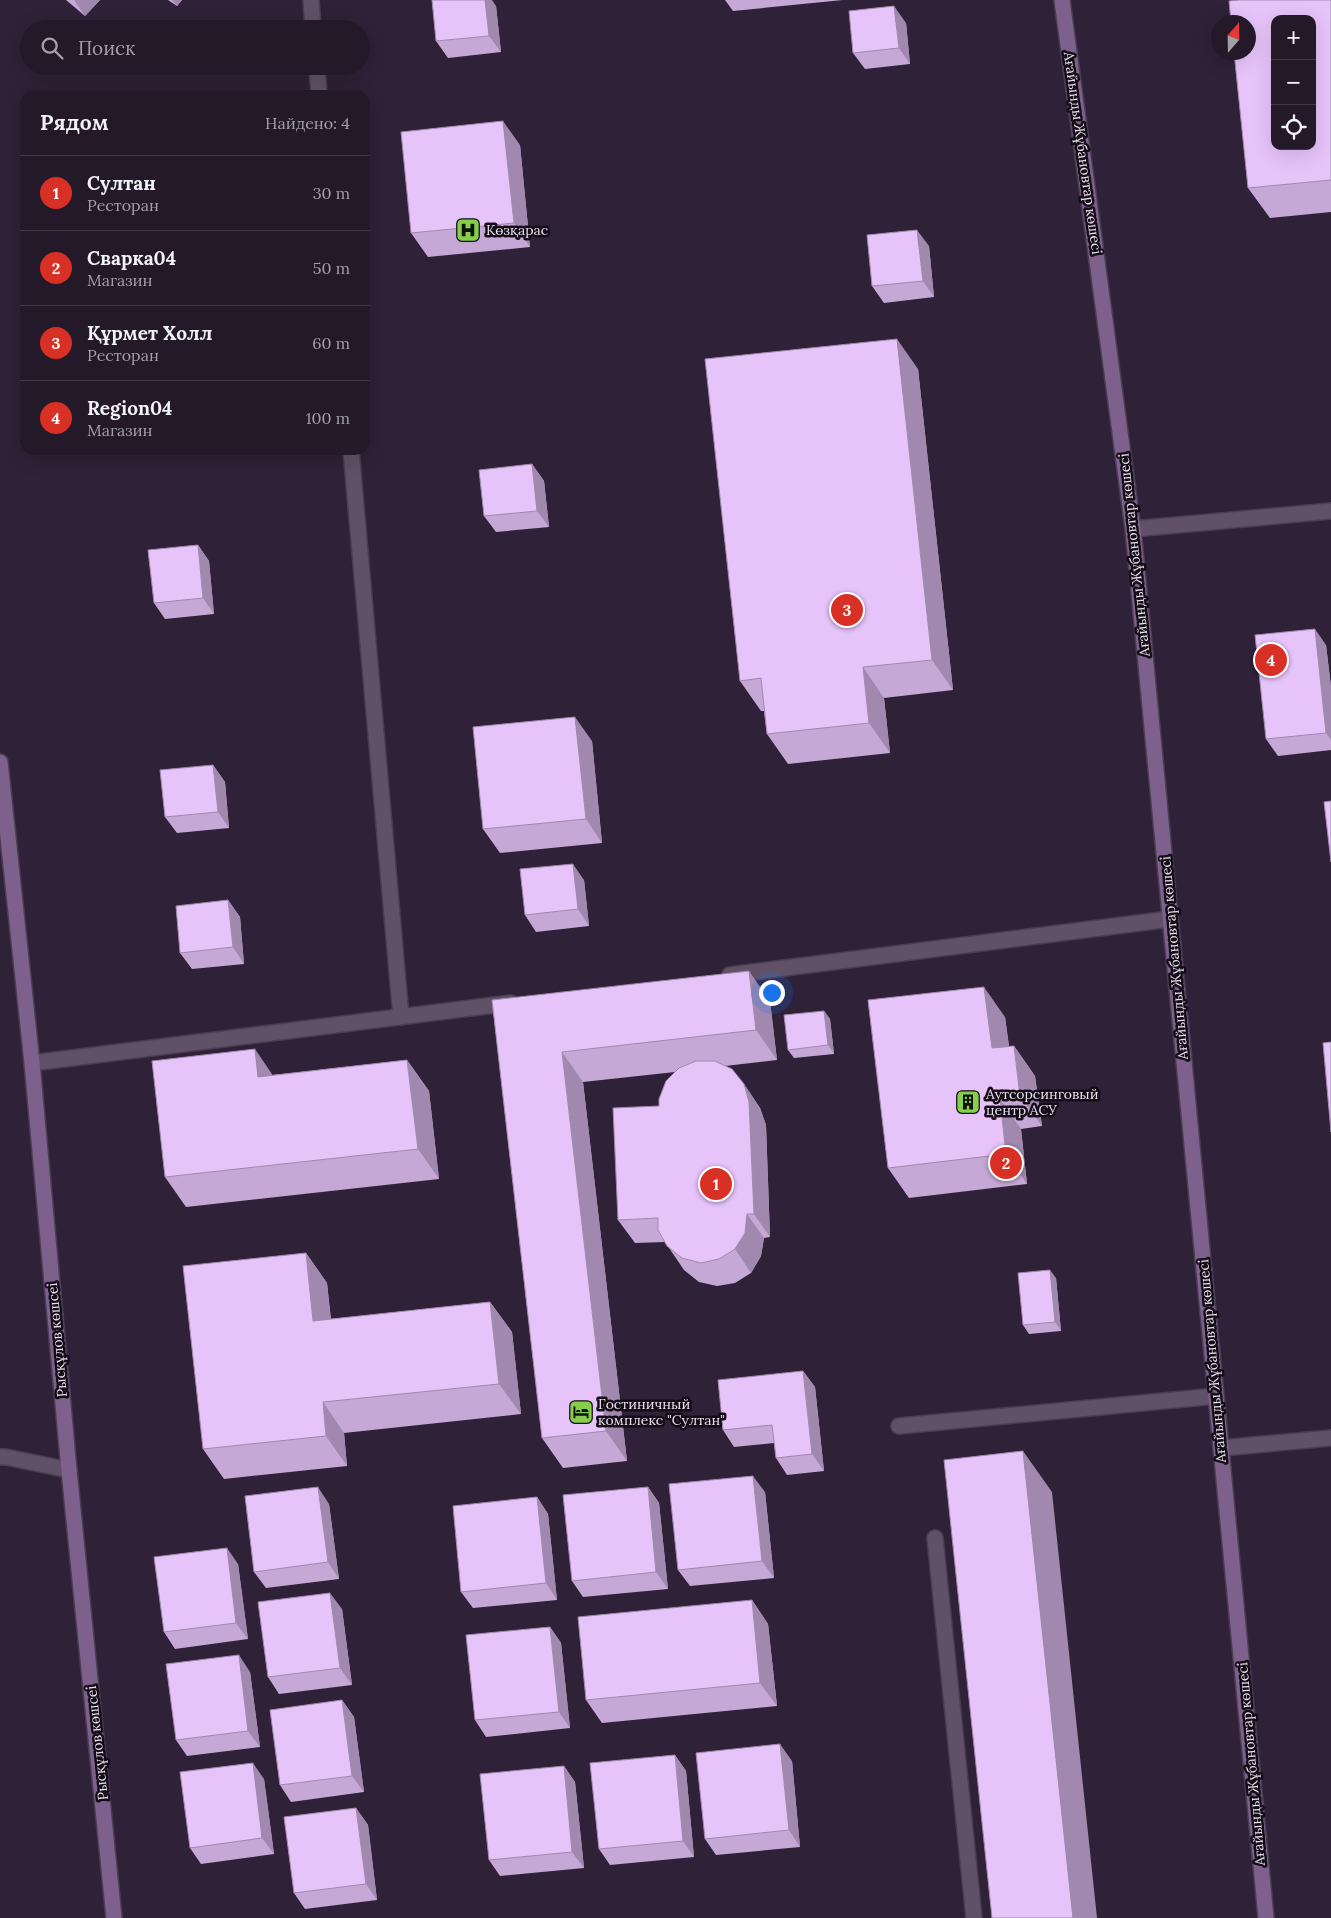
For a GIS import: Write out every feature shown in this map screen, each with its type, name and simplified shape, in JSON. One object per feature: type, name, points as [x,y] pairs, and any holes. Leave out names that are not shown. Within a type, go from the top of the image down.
[{"type":"street","points":[[311,0],[312,20]]},
{"type":"street","name":"Ағайынды Жұбановтар көшесі","points":[[1062,0],[1133,530],[1266,1918]]},
{"type":"street","points":[[317,75],[318,90]]},
{"type":"street","points":[[351,455],[402,1017]]},
{"type":"street","points":[[1133,530],[1331,511]]},
{"type":"street","name":"Рысқұлов көшсеі","points":[[0,762],[5,861],[32,1063],[69,1470],[114,1918]]},
{"type":"street","points":[[717,976],[1170,919]]},
{"type":"street","points":[[32,1063],[530,1000]]},
{"type":"street","points":[[899,1426],[1216,1396]]},
{"type":"street","points":[[1221,1448],[1331,1438]]},
{"type":"street","points":[[0,1457],[69,1470]]},
{"type":"street","points":[[935,1538],[974,1918]]},
{"type":"building","points":[[432,0],[485,0],[489,36],[436,41]]},
{"type":"building","points":[[1331,0],[1331,180],[1248,188],[1235,60],[1256,60],[1256,15],[1230,15],[1229,1]]},
{"type":"building","points":[[894,6],[899,48],[853,53],[849,11]]},
{"type":"building","points":[[503,121],[514,223],[411,233],[401,132]]},
{"type":"building","points":[[917,230],[923,281],[872,286],[867,235]]},
{"type":"building","points":[[897,339],[932,660],[863,667],[869,723],[767,734],[761,678],[740,681],[705,359]]},
{"type":"building","points":[[532,464],[537,511],[484,516],[479,470]]},
{"type":"building","points":[[198,545],[203,598],[154,603],[148,550]]},
{"type":"building","points":[[1315,629],[1326,733],[1266,739],[1255,635]]},
{"type":"building","points":[[575,717],[586,819],[483,829],[473,727]]},
{"type":"building","points":[[213,765],[218,812],[165,817],[160,770]]},
{"type":"building","points":[[1331,801],[1331,862],[1324,802]]},
{"type":"building","points":[[573,864],[578,909],[525,915],[520,869]]},
{"type":"building","points":[[228,900],[233,947],[180,953],[176,906]]},
{"type":"building","points":[[749,971],[756,1030],[562,1052],[606,1431],[542,1438],[492,1000]]},
{"type":"building","name":"Аутсорсинговый центр АСУ","points":[[984,987],[992,1048],[1014,1046],[1020,1096],[1000,1099],[1006,1154],[888,1168],[868,1000]]},
{"type":"building","points":[[824,1011],[828,1045],[788,1050],[784,1015]]},
{"type":"building","points":[[1331,1042],[1331,1132],[1323,1043]]},
{"type":"building","points":[[255,1049],[258,1077],[407,1060],[418,1149],[165,1177],[152,1061]]},
{"type":"building","points":[[696,1061],[715,1061],[732,1069],[744,1084],[749,1102],[754,1214],[747,1214],[745,1233],[735,1249],[719,1259],[701,1263],[682,1258],[667,1246],[658,1230],[658,1218],[618,1220],[613,1108],[659,1106],[659,1099],[666,1081],[679,1068]]},
{"type":"building","points":[[306,1253],[313,1321],[490,1302],[499,1384],[323,1402],[326,1436],[203,1449],[183,1266]]},
{"type":"building","points":[[1050,1270],[1055,1322],[1023,1325],[1018,1273]]},
{"type":"building","points":[[803,1371],[812,1454],[776,1458],[772,1425],[723,1430],[718,1380]]},
{"type":"building","points":[[1023,1451],[1073,1918],[992,1918],[944,1460]]},
{"type":"building","points":[[753,1476],[762,1561],[678,1570],[669,1484]]},
{"type":"building","points":[[318,1487],[328,1562],[254,1572],[245,1496]]},
{"type":"building","points":[[648,1487],[656,1572],[572,1581],[563,1495]]},
{"type":"building","points":[[537,1497],[546,1583],[461,1592],[453,1506]]},
{"type":"building","points":[[227,1548],[236,1623],[164,1632],[154,1557]]},
{"type":"building","points":[[330,1593],[340,1668],[268,1677],[258,1602]]},
{"type":"building","points":[[752,1600],[760,1683],[586,1700],[578,1617]]},
{"type":"building","points":[[550,1627],[559,1712],[475,1720],[466,1635]]},
{"type":"building","points":[[239,1655],[248,1731],[176,1740],[166,1664]]},
{"type":"building","points":[[342,1700],[352,1776],[280,1785],[270,1710]]},
{"type":"building","points":[[780,1744],[789,1830],[705,1839],[696,1753]]},
{"type":"building","points":[[675,1755],[683,1841],[599,1849],[590,1763]]},
{"type":"building","points":[[253,1763],[262,1838],[190,1848],[180,1772]]},
{"type":"building","points":[[564,1766],[572,1852],[489,1860],[480,1774]]},
{"type":"building","points":[[356,1808],[366,1884],[294,1893],[284,1817]]},
{"type":"place","name":"Көзқарас","points":[[468,230]]},
{"type":"place","name":"Құрмет Холл","points":[[847,610]]},
{"type":"place","name":"Region04","points":[[1271,660]]},
{"type":"place","name":"Аутсорсинговый центр АСУ","points":[[968,1102]]},
{"type":"place","name":"Сварка04","points":[[1006,1163]]},
{"type":"place","name":"Султан","points":[[716,1184]]},
{"type":"place","name":"Гостиничный комплекс \"Султан\"","points":[[581,1412]]}]
